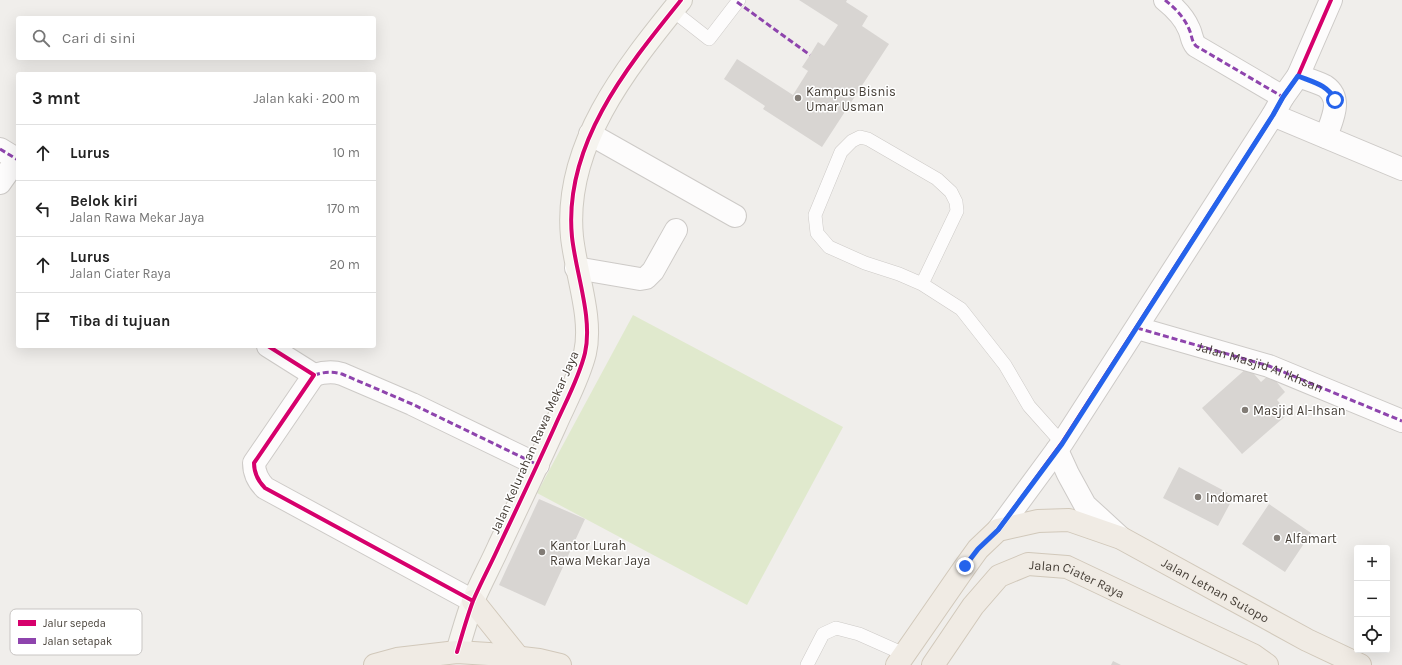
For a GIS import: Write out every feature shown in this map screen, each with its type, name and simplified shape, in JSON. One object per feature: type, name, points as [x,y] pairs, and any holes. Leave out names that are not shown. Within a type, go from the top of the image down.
[{"type":"main road","name":"Jalan Letnan Sutopo","points":[[998,530],[1038,521],[1069,520],[1121,538],[1307,640],[1360,665]]},
{"type":"main road","points":[[901,660],[965,566],[978,549],[998,530]]},
{"type":"main road","name":"Jalan Ciater Raya","points":[[933,665],[973,606],[999,576],[1028,564],[1067,567],[1260,660]]},
{"type":"main road","points":[[474,601],[518,657]]},
{"type":"main road","points":[[375,665],[397,659],[457,652],[518,657],[560,665]]},
{"type":"street","points":[[1165,0],[1177,9],[1190,29],[1192,41],[1196,46],[1278,106],[1326,137],[1402,169]]},
{"type":"street","points":[[998,530],[1060,447],[1298,76],[1331,0]]},
{"type":"street","name":"Jalan Kelurahan Rawa Mekar Jaya","points":[[457,652],[474,601],[538,465],[584,354],[587,336],[587,318],[576,268],[572,235],[572,202],[577,173],[590,134],[607,101],[624,74],[677,5]]},
{"type":"street","points":[[1298,76],[1325,86],[1335,100],[1336,107],[1326,137]]},
{"type":"street","points":[[590,134],[735,216]]},
{"type":"street","points":[[0,183],[12,156]]},
{"type":"street","points":[[576,268],[640,279],[646,278],[653,271],[676,230]]},
{"type":"street","name":"Jalan Masjid Al Ikhsan","points":[[1137,328],[1269,366],[1402,421]]},
{"type":"street","points":[[271,348],[314,375]]},
{"type":"street","points":[[474,601],[272,492],[261,484],[254,470],[254,463],[314,375],[333,372],[342,374],[412,404],[538,465]]},
{"type":"street","points":[[1060,447],[1068,474],[1085,505],[1121,538]]},
{"type":"lane","points":[[677,5],[709,39],[739,0]]},
{"type":"lane","points":[[922,284],[957,210],[956,202],[951,192],[937,179],[868,139],[860,137],[852,141],[841,152],[815,215],[817,233],[829,247],[864,263],[899,274],[922,284],[961,309],[1005,365],[1029,406],[1060,447]]},
{"type":"lane","points":[[807,665],[823,634],[836,628],[859,634],[901,660]]},
{"type":"green space","points":[[633,315],[843,427],[747,605],[537,493]]},
{"type":"building","points":[[799,0],[847,0],[846,2],[868,16],[862,26],[889,44],[822,147],[763,109],[765,106],[724,79],[737,59],[793,95],[808,71],[802,67],[818,42],[824,46],[838,25]]},
{"type":"building","name":"Masjid Al-Ihsan","points":[[1248,367],[1261,382],[1270,374],[1285,392],[1277,400],[1289,413],[1242,454],[1202,408]]},
{"type":"building","name":"Indomaret","points":[[1179,467],[1234,496],[1218,526],[1163,498]]},
{"type":"building","name":"Kantor Lurah Rawa Mekar Jaya","points":[[539,499],[585,519],[545,606],[499,585]]},
{"type":"building","name":"Alfamart","points":[[1269,504],[1311,533],[1285,572],[1242,544]]},
{"type":"building","points":[[1113,661],[1121,665],[1111,665]]},
{"type":"marked path","points":[[1165,0],[1185,21],[1196,46],[1283,97]]},
{"type":"marked path","points":[[737,2],[810,55]]},
{"type":"marked path","points":[[0,149],[16,159]]},
{"type":"marked path","points":[[1137,328],[1269,366],[1402,421]]},
{"type":"marked path","points":[[314,375],[328,372],[342,374],[412,404],[538,465]]},
{"type":"cycle path","points":[[457,652],[473,601],[572,390],[585,353],[587,325],[572,237],[572,203],[578,171],[588,139],[620,80],[681,0]]},
{"type":"cycle path","points":[[998,530],[1062,443],[1273,115],[1283,97],[1298,76],[1331,0]]},
{"type":"cycle path","points":[[271,348],[314,375],[254,463],[258,480],[265,488],[473,601]]},
{"type":"place","name":"Kampus Bisnis Umar Usman","points":[[798,98]]},
{"type":"place","name":"Masjid Al-Ihsan","points":[[1245,410]]},
{"type":"place","name":"Indomaret","points":[[1198,497]]},
{"type":"place","name":"Alfamart","points":[[1277,538]]},
{"type":"place","name":"Kantor Lurah Rawa Mekar Jaya","points":[[542,552]]},
{"type":"route","points":[[965,566],[978,549],[998,530],[1062,444],[1273,115],[1283,97],[1298,76],[1325,86],[1335,100]]}]
